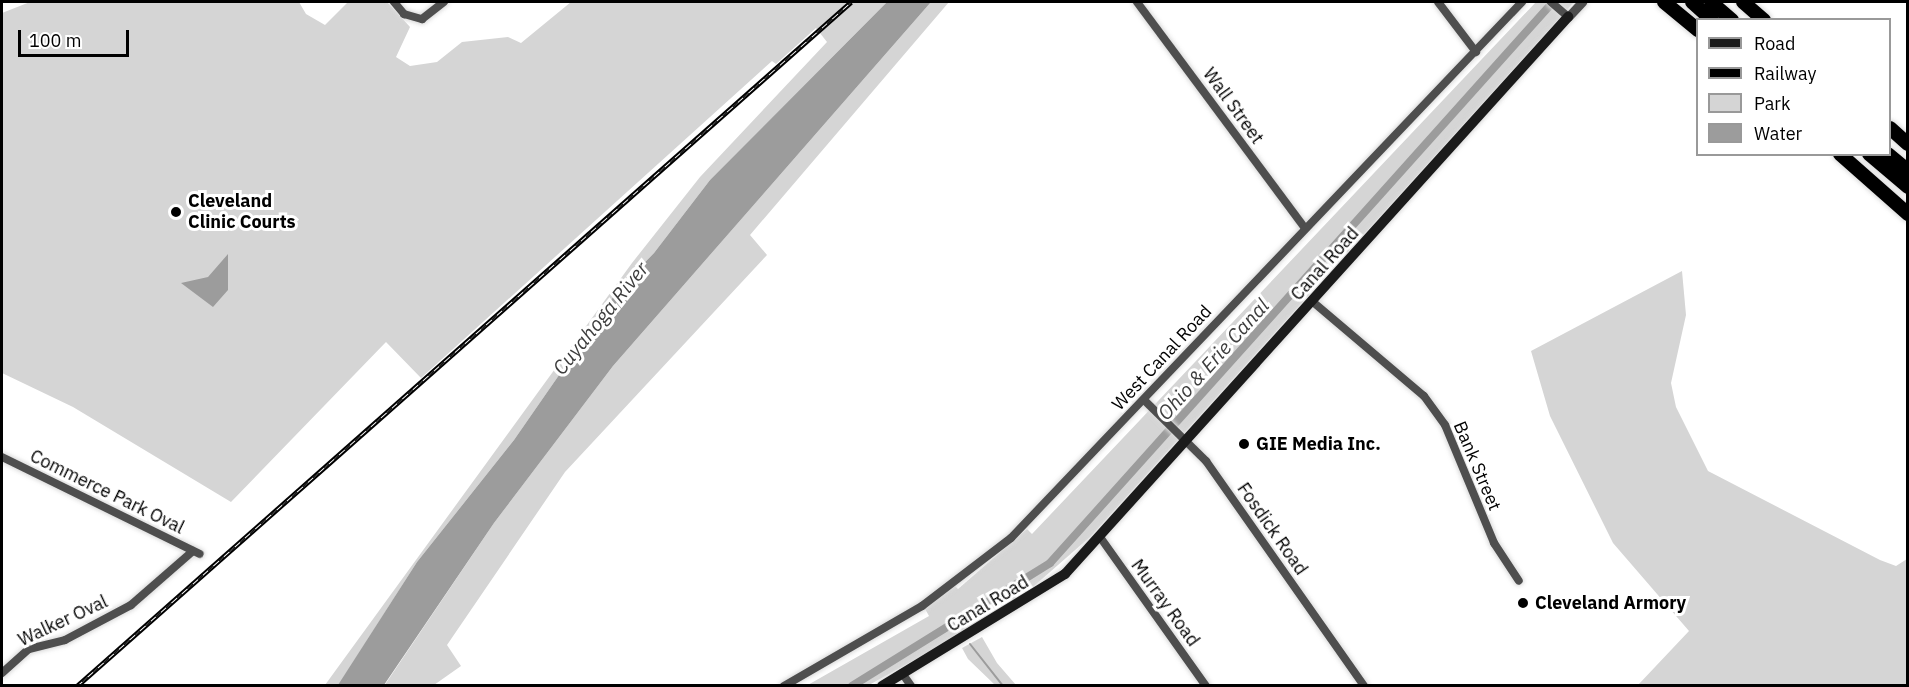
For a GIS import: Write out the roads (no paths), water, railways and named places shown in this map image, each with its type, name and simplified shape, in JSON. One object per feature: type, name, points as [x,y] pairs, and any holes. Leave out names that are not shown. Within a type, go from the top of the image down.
[{"type":"highway","points":[[1664,2],[1696,28]]},
{"type":"highway","points":[[1692,2],[1710,18]]},
{"type":"highway","points":[[1711,2],[1730,18]]},
{"type":"highway","points":[[1743,2],[1762,18]]},
{"type":"highway","points":[[1891,129],[1908,144]]},
{"type":"highway","points":[[1842,156],[1908,214]]},
{"type":"highway","points":[[1871,156],[1908,187]]},
{"type":"highway","points":[[1890,156],[1908,171]]},
{"type":"main road","name":"Canal Road","points":[[882,686],[1042,592],[1100,537],[1183,436],[1313,302],[1568,17]]},
{"type":"street","points":[[394,2],[404,14],[422,19],[444,2]]},
{"type":"street","name":"Wall Street","points":[[1137,2],[1305,228]]},
{"type":"street","points":[[1438,2],[1476,52]]},
{"type":"street","name":"West Canal Road","points":[[784,686],[970,573],[1019,530],[1522,2]]},
{"type":"street","name":"Canal Road","points":[[1568,17],[1582,2]]},
{"type":"street","points":[[1553,3],[1568,17]]},
{"type":"street","name":"Bank Street","points":[[1313,302],[1424,396],[1445,425],[1494,543],[1519,581]]},
{"type":"street","name":"Fosdick Road","points":[[1144,400],[1183,436],[1364,686]]},
{"type":"street","name":"Commerce Park Oval","points":[[2,457],[196,552]]},
{"type":"street","name":"Murray Road","points":[[1100,537],[1206,686]]},
{"type":"street","name":"Walker Oval","points":[[2,673],[29,649],[65,640],[131,604],[196,552]]},
{"type":"street","points":[[902,673],[911,686]]},
{"type":"water","name":"Cuyahoga River","points":[[887,2],[931,2],[613,366],[494,523],[384,685],[338,685],[417,562],[514,440],[618,290],[654,253],[710,180]]},
{"type":"water","points":[[228,254],[228,290],[213,307],[181,283],[208,277]]},
{"type":"waterway","name":"Ohio & Erie Canal","points":[[852,686],[1050,563],[1553,2]]},
{"type":"waterway","points":[[970,644],[1003,686]]},
{"type":"railway","points":[[77,686],[851,2]]},
{"type":"place","name":"Cleveland Clinic Courts","points":[[176,212]]},
{"type":"place","name":"GIE Media Inc.","points":[[1244,444]]},
{"type":"place","name":"Cleveland Armory","points":[[1523,603]]}]
